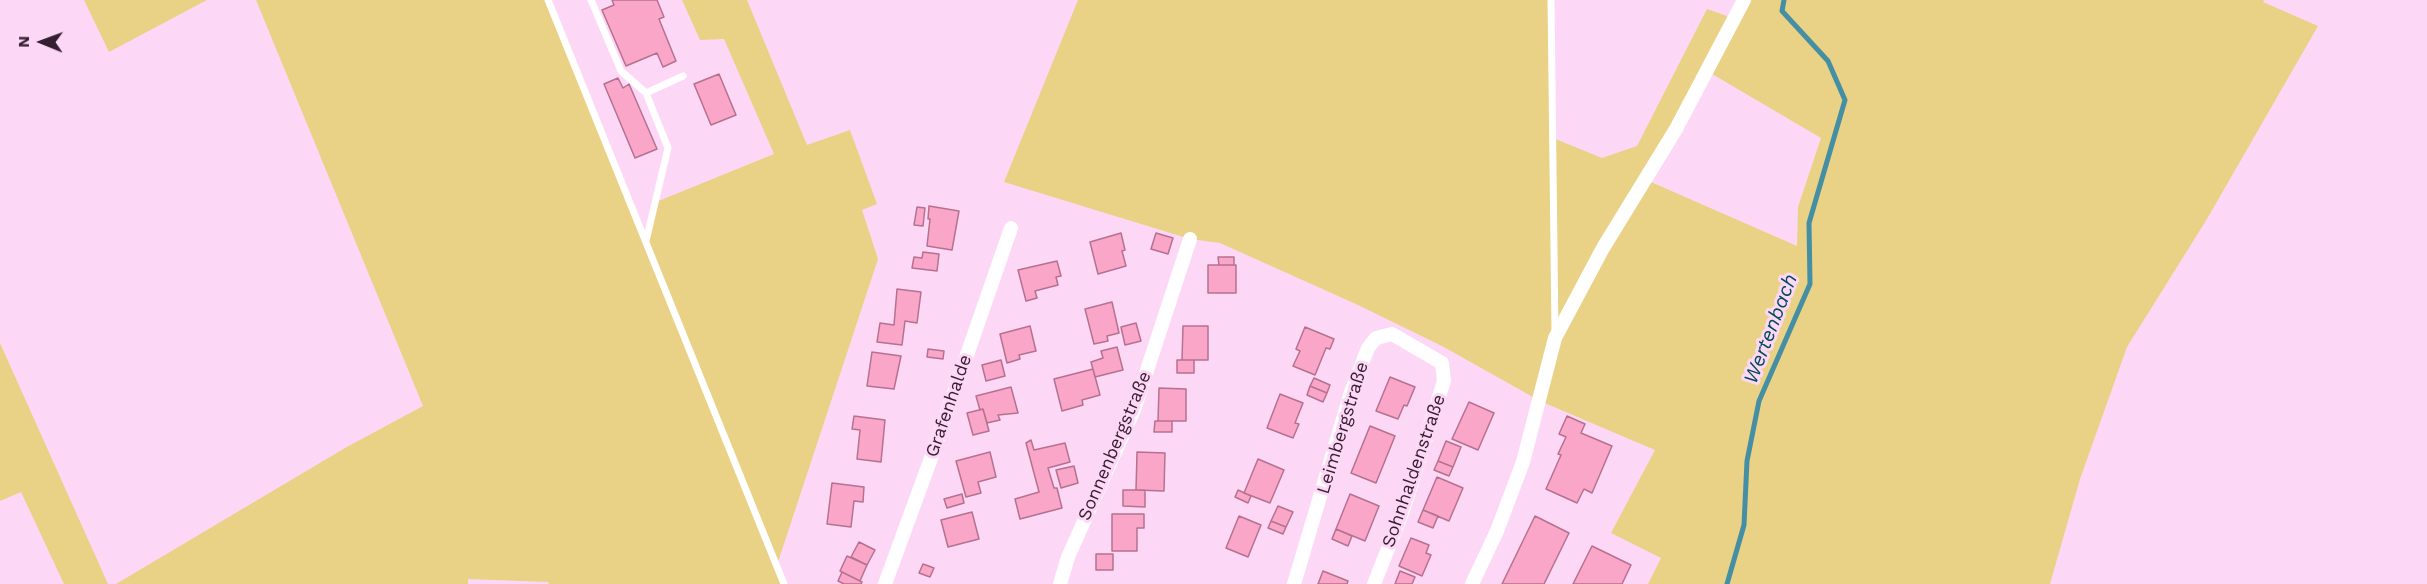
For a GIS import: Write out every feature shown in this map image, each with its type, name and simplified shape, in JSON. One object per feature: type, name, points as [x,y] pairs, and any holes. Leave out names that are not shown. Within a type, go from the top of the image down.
[{"type":"street","points":[[1472,584],[1497,531],[1523,462],[1555,338],[1615,228],[1681,119],[1744,0]]},
{"type":"street","name":"Grafenhalde","points":[[885,584],[1011,228]]},
{"type":"street","name":"Sonnenbergstraße","points":[[1059,584],[1068,557],[1134,410],[1190,239]]},
{"type":"street","name":"Leimbergstraße","points":[[1294,584],[1351,392],[1368,348],[1376,338],[1392,334],[1437,358]]},
{"type":"street","name":"Sohnhaldenstraße","points":[[1374,584],[1403,511],[1444,381],[1442,363],[1437,358]]},
{"type":"lane","points":[[548,0],[784,584]]},
{"type":"lane","points":[[591,0],[621,71],[646,93],[668,147],[645,241]]},
{"type":"lane","points":[[1551,0],[1555,338]]},
{"type":"lane","points":[[646,93],[683,76]]},
{"type":"shaded area","points":[[84,0],[207,0],[109,52]]},
{"type":"shaded area","points":[[256,0],[548,0],[645,240],[656,202],[774,154],[724,39],[700,40],[682,0],[747,0],[807,145],[850,130],[877,204],[862,210],[878,259],[777,565],[784,584],[549,584],[548,582],[468,579],[468,584],[116,584],[345,448],[423,406]]},
{"type":"shaded area","points":[[1078,0],[1551,0],[1553,138],[1602,158],[1637,146],[1707,9],[1733,18],[1744,0],[2264,0],[2263,2],[2318,26],[2207,219],[2127,347],[2080,479],[2050,584],[1648,584],[1661,558],[1611,533],[1655,450],[1540,401],[1442,346],[1358,305],[1220,243],[1190,239],[1004,182]],"holes":[[[1707,71],[1821,138],[1798,207],[1797,246],[1644,179]]]},
{"type":"shaded area","points":[[0,343],[108,584],[64,584],[21,492],[0,501]]},
{"type":"building","points":[[612,0],[657,0],[664,17],[659,19],[676,61],[663,67],[657,53],[626,66],[602,10],[614,5]]},
{"type":"building","points":[[719,74],[736,115],[711,125],[694,84]]},
{"type":"building","points":[[618,78],[623,88],[629,84],[657,149],[635,158],[604,84]]},
{"type":"building","points":[[929,206],[959,211],[952,250],[927,246]]},
{"type":"building","points":[[917,207],[925,208],[923,226],[914,225]]},
{"type":"building","points":[[1121,233],[1126,266],[1098,274],[1090,242]]},
{"type":"building","points":[[1156,233],[1173,238],[1168,254],[1151,249]]},
{"type":"building","points":[[923,252],[939,254],[937,271],[912,268],[914,257],[922,258]]},
{"type":"building","points":[[1218,257],[1234,257],[1234,265],[1219,265]]},
{"type":"building","points":[[1057,261],[1061,276],[1056,277],[1058,285],[1035,291],[1037,298],[1026,301],[1018,270]]},
{"type":"building","points":[[1208,265],[1236,265],[1236,293],[1208,293]]},
{"type":"building","points":[[897,289],[921,292],[917,323],[905,321],[902,345],[877,342],[880,323],[894,325]]},
{"type":"building","points":[[1112,302],[1119,333],[1107,336],[1108,341],[1094,344],[1085,309]]},
{"type":"building","points":[[1136,323],[1141,341],[1125,345],[1121,327]]},
{"type":"building","points":[[1030,326],[1036,351],[1019,355],[1020,359],[1007,363],[1000,334]]},
{"type":"building","points":[[1183,326],[1208,326],[1208,360],[1182,360]]},
{"type":"building","points":[[1305,327],[1334,339],[1330,349],[1326,348],[1315,375],[1293,366],[1300,351],[1296,349]]},
{"type":"building","points":[[1117,347],[1123,370],[1095,377],[1091,362],[1103,358],[1101,351]]},
{"type":"building","points":[[928,349],[944,351],[943,359],[927,357]]},
{"type":"building","points":[[872,352],[901,356],[894,389],[867,386]]},
{"type":"building","points":[[1001,360],[1005,376],[986,381],[982,365]]},
{"type":"building","points":[[1177,360],[1194,360],[1194,373],[1177,373]]},
{"type":"building","points":[[1093,369],[1100,395],[1082,400],[1083,405],[1062,411],[1054,379]]},
{"type":"building","points":[[1390,377],[1415,387],[1407,406],[1404,405],[1398,419],[1376,411]]},
{"type":"building","points":[[1314,378],[1330,385],[1327,393],[1310,386]]},
{"type":"building","points":[[1310,386],[1327,393],[1323,402],[1307,395]]},
{"type":"building","points":[[1011,387],[1018,413],[998,415],[1000,420],[987,423],[976,396]]},
{"type":"building","points":[[1159,388],[1186,389],[1186,421],[1158,421]]},
{"type":"building","points":[[1280,394],[1303,403],[1295,423],[1299,424],[1293,438],[1267,428]]},
{"type":"building","points":[[1469,402],[1494,413],[1478,450],[1452,439]]},
{"type":"building","points":[[983,409],[989,431],[973,435],[967,413]]},
{"type":"building","points":[[854,416],[885,420],[881,462],[857,459],[860,430],[852,429]]},
{"type":"building","points":[[1567,416],[1585,424],[1581,433],[1612,446],[1592,493],[1584,489],[1577,503],[1546,489],[1561,455],[1558,454],[1566,437],[1559,434]]},
{"type":"building","points":[[1155,421],[1172,421],[1172,432],[1154,432]]},
{"type":"building","points":[[1370,426],[1395,436],[1376,483],[1351,473]]},
{"type":"building","points":[[1031,440],[1034,450],[1065,443],[1070,462],[1048,468],[1054,488],[1057,488],[1062,508],[1020,519],[1015,499],[1039,492],[1026,443]]},
{"type":"building","points":[[1446,441],[1461,447],[1453,467],[1438,461]]},
{"type":"building","points":[[990,452],[996,477],[978,482],[981,493],[966,497],[956,461]]},
{"type":"building","points":[[1137,452],[1165,453],[1164,491],[1136,490]]},
{"type":"building","points":[[1258,459],[1284,470],[1270,503],[1244,493]]},
{"type":"building","points":[[1438,461],[1453,467],[1449,476],[1434,470]]},
{"type":"building","points":[[1074,466],[1078,483],[1061,488],[1056,470]]},
{"type":"building","points":[[1437,477],[1463,488],[1449,521],[1423,510]]},
{"type":"building","points":[[832,483],[864,487],[863,502],[854,501],[851,527],[827,524]]},
{"type":"building","points":[[1123,490],[1145,490],[1145,507],[1123,506]]},
{"type":"building","points":[[1238,490],[1251,496],[1248,503],[1235,497]]},
{"type":"building","points":[[962,494],[964,503],[947,508],[944,499]]},
{"type":"building","points":[[1350,494],[1379,506],[1365,541],[1336,529]]},
{"type":"building","points":[[1278,506],[1293,512],[1286,527],[1271,521]]},
{"type":"building","points":[[1423,510],[1438,516],[1433,528],[1418,522]]},
{"type":"building","points":[[972,512],[979,539],[948,547],[941,520]]},
{"type":"building","points":[[1112,514],[1144,514],[1144,528],[1137,528],[1137,551],[1112,551]]},
{"type":"building","points":[[1239,516],[1261,525],[1248,557],[1226,548]]},
{"type":"building","points":[[1535,516],[1569,533],[1544,584],[1502,584]]},
{"type":"building","points":[[1271,521],[1286,527],[1283,534],[1268,528]]},
{"type":"building","points":[[1336,529],[1352,536],[1348,546],[1332,539]]},
{"type":"building","points":[[1411,538],[1429,545],[1426,553],[1431,555],[1422,576],[1399,566]]},
{"type":"building","points":[[859,542],[875,550],[867,565],[851,557]]},
{"type":"building","points":[[1592,546],[1631,565],[1622,584],[1573,584]]},
{"type":"building","points":[[1096,554],[1113,554],[1113,570],[1096,570]]},
{"type":"building","points":[[847,556],[867,565],[860,581],[840,571]]},
{"type":"building","points":[[923,564],[934,568],[930,577],[919,573]]},
{"type":"building","points":[[1323,571],[1348,581],[1347,584],[1318,584]]},
{"type":"building","points":[[1400,571],[1415,577],[1412,584],[1395,584]]},
{"type":"building","points":[[842,572],[862,582],[861,584],[844,584],[838,581]]},
{"type":"waterway","name":"Wertenbach","points":[[1727,584],[1744,525],[1747,461],[1759,401],[1810,284],[1809,223],[1845,100],[1828,61],[1782,11],[1784,0]]}]
